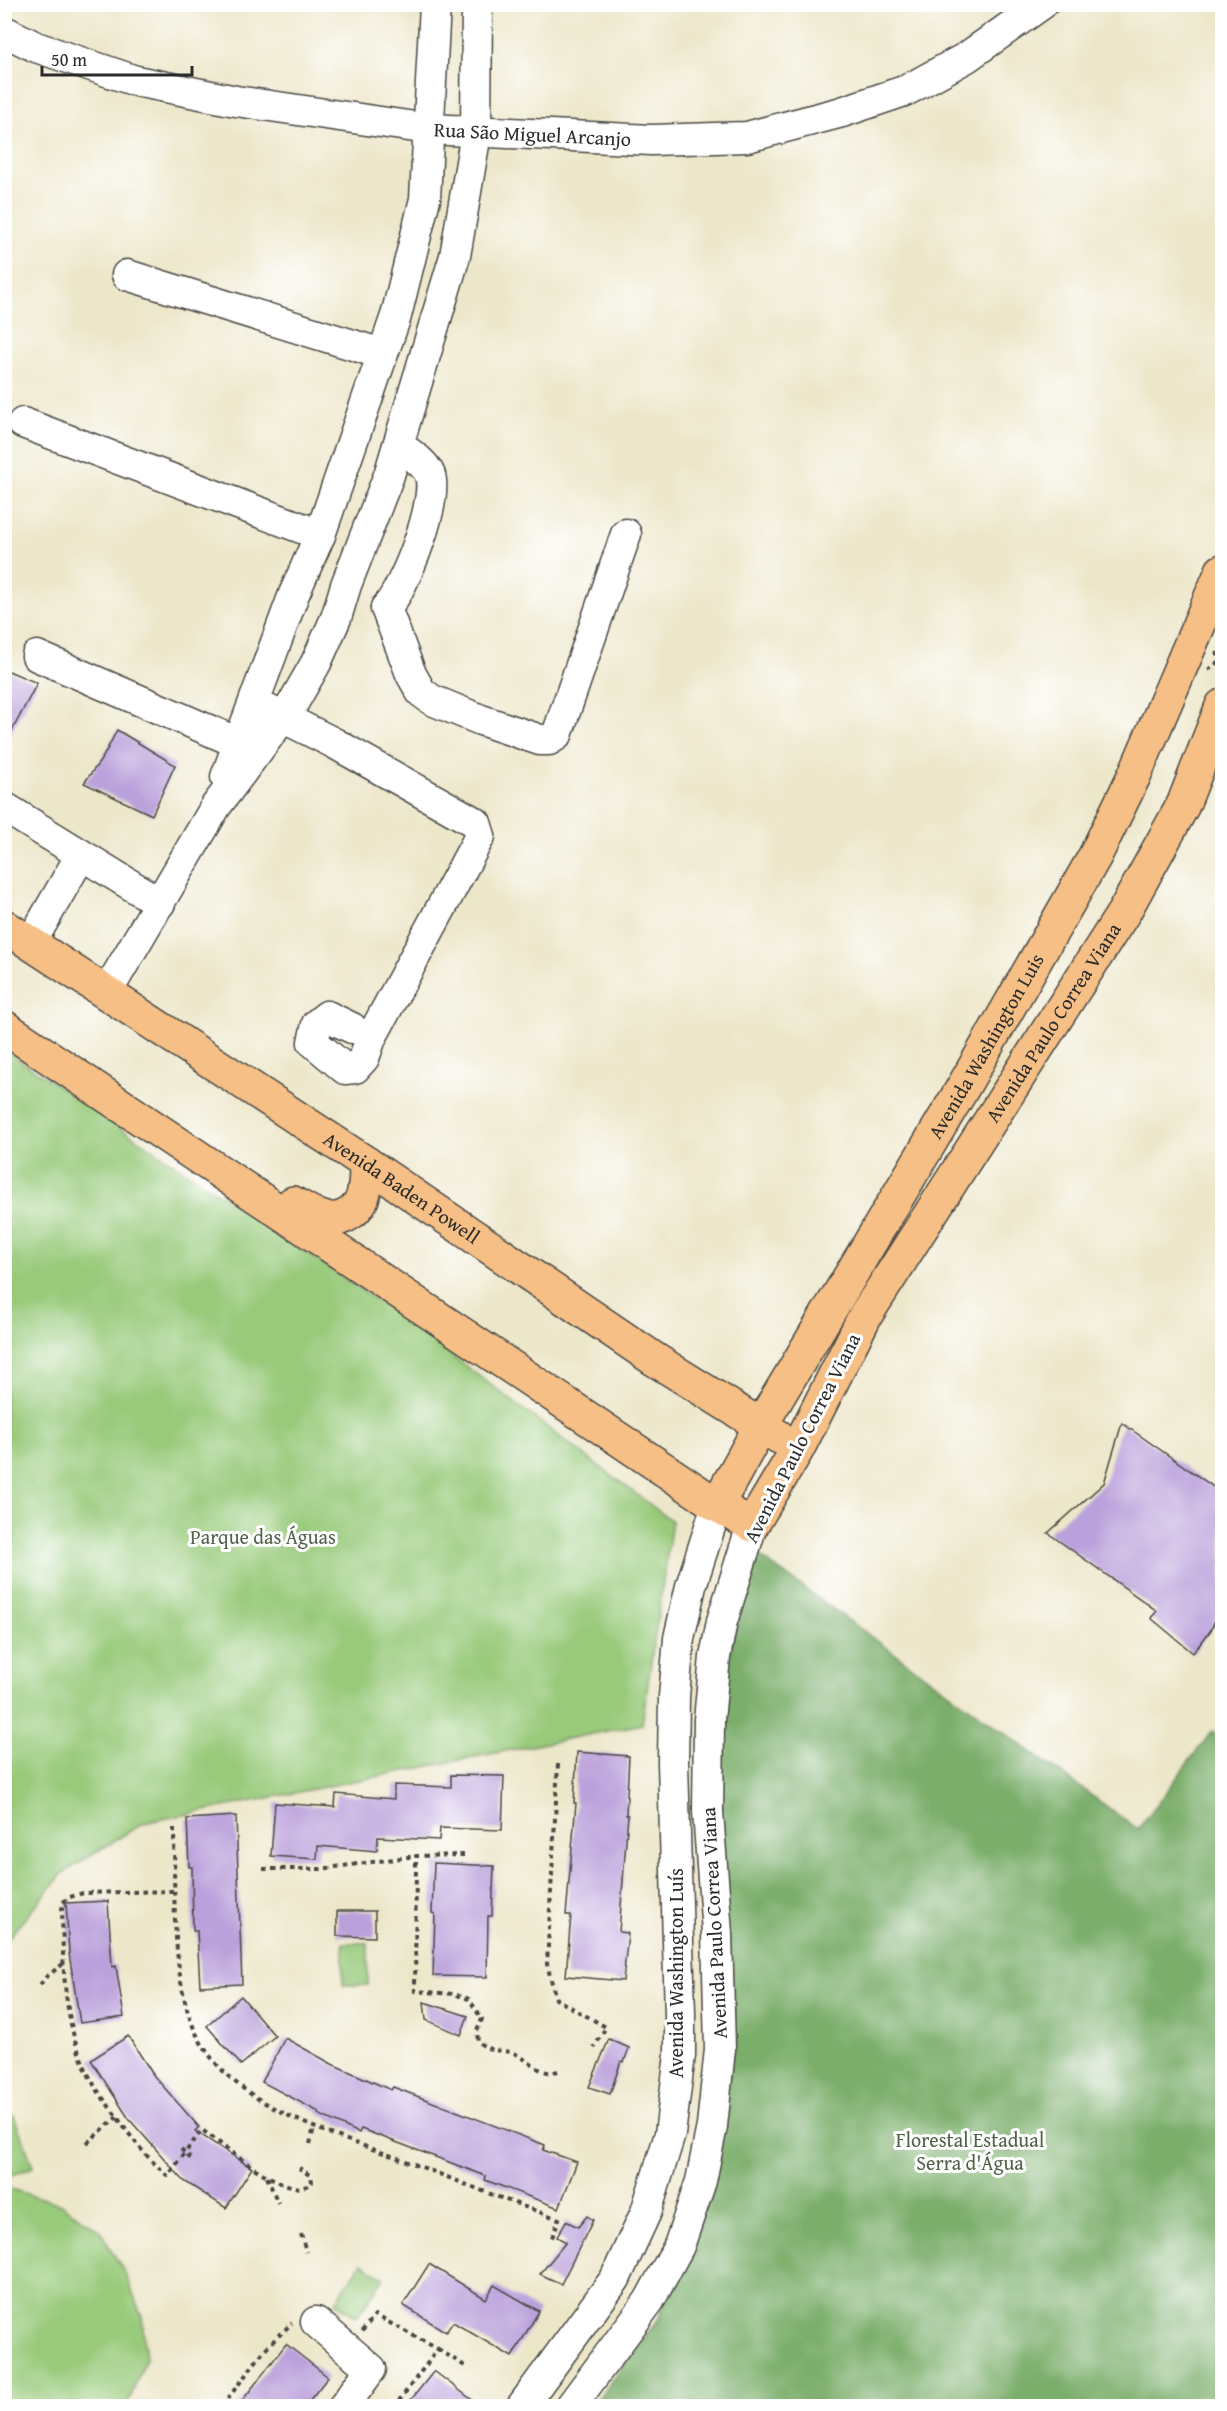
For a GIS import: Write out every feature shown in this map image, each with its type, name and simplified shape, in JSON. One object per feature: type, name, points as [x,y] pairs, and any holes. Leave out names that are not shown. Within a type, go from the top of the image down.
[{"type":"main road","name":"Avenida Washington Luis","points":[[717,1505],[761,1425],[962,1089],[1095,856],[1134,776],[1222,571]]},
{"type":"main road","name":"Avenida Paulo Correa Viana","points":[[752,1525],[797,1450],[865,1316],[1124,912],[1183,805],[1222,706]]},
{"type":"main road","name":"Avenida Baden Powell","points":[[17,935],[366,1163],[654,1359],[797,1450]]},
{"type":"main road","points":[[4,1028],[175,1140],[717,1505],[752,1525]]},
{"type":"main road","points":[[175,1140],[232,1164],[316,1216],[330,1220],[343,1218],[359,1204],[364,1193],[366,1163]]},
{"type":"street","points":[[107,992],[248,747],[254,703],[294,594],[320,535],[396,316],[425,199],[435,4]]},
{"type":"street","points":[[248,747],[282,718],[316,663],[336,618],[346,585],[389,475],[455,256],[476,133],[477,4]]},
{"type":"street","name":"Rua São Miguel Arcanjo","points":[[4,31],[36,47],[136,81],[236,101],[429,129],[651,140],[747,137],[842,112],[907,90],[967,57],[1042,4]]},
{"type":"street","points":[[127,275],[382,354]]},
{"type":"street","points":[[22,423],[320,535]]},
{"type":"street","points":[[346,585],[372,607],[386,608],[395,599],[423,528],[432,493],[430,474],[423,464],[398,445]]},
{"type":"street","points":[[386,608],[411,674],[421,692],[432,700],[481,720],[540,740],[549,740],[557,735],[626,534]]},
{"type":"street","points":[[294,594],[286,633],[290,649],[301,656],[311,650],[346,585]]},
{"type":"street","points":[[37,656],[248,747]]},
{"type":"street","points":[[254,703],[334,743],[464,815],[476,823],[480,836],[371,1038],[364,1058],[356,1068],[345,1069],[313,1042],[316,1024],[327,1016],[352,1028]]},
{"type":"street","points":[[4,807],[160,903]]},
{"type":"street","points":[[17,935],[81,855]]},
{"type":"street","name":"Avenida Washington Luís","points":[[522,2406],[615,2278],[646,2212],[670,2134],[677,2087],[680,2014],[673,1762],[674,1697],[679,1638],[688,1596],[717,1505]]},
{"type":"street","name":"Avenida Paulo Correa Viana","points":[[572,2406],[649,2301],[679,2246],[703,2170],[712,2126],[720,2049],[717,1933],[708,1812],[709,1720],[715,1657],[722,1621],[752,1525]]},
{"type":"street","points":[[316,2322],[371,2369],[344,2406]]},
{"type":"path","points":[[1207,671],[1217,663],[1220,641]]},
{"type":"path","points":[[558,1764],[547,1964],[556,1999],[606,2026],[594,2048]]},
{"type":"path","points":[[174,1828],[176,1912],[184,2000],[196,2034],[214,2062],[252,2094],[276,2109],[314,2127],[559,2219],[550,2240]]},
{"type":"path","points":[[263,1869],[321,1869],[416,1856],[464,1855]]},
{"type":"path","points":[[416,1856],[415,1991],[454,1994],[469,1999],[482,2019],[477,2031],[478,2042],[490,2051],[511,2052],[545,2072],[554,2073],[562,2068]]},
{"type":"path","points":[[173,1891],[82,1893],[67,1898],[62,1904],[64,1964],[72,2025],[77,2046],[94,2086],[135,2141],[168,2176],[202,2130],[267,2176],[297,2188],[308,2186],[312,2182],[311,2176],[299,2168]]},
{"type":"path","points":[[40,1985],[46,1977],[64,1964]]},
{"type":"path","points":[[87,2143],[117,2117]]},
{"type":"path","points":[[310,2144],[314,2127]]},
{"type":"path","points":[[181,2149],[191,2159]]},
{"type":"path","points":[[267,2176],[278,2203]]},
{"type":"path","points":[[301,2234],[306,2252]]},
{"type":"path","points":[[438,2349],[468,2368]]},
{"type":"path","points":[[395,2406],[419,2374]]},
{"type":"green space","name":"Parque das Águas","points":[[5,1050],[391,1310],[672,1521],[642,1724],[143,1823],[63,1873],[5,1942]]},
{"type":"green space","name":"Florestal Estadual Serra d'Água","points":[[754,1552],[1138,1829],[1212,1731],[1222,1739],[1222,2406],[592,2406],[658,2320],[705,2197],[717,1791],[724,1674]]},
{"type":"green space","points":[[343,1943],[368,1943],[368,1985],[343,1985]]},
{"type":"green space","points":[[14,2116],[33,2167],[5,2178],[5,2119]]},
{"type":"green space","points":[[4,2187],[61,2204],[100,2231],[125,2273],[142,2317],[146,2359],[127,2406],[5,2406]]},
{"type":"green space","points":[[362,2263],[384,2278],[357,2317],[335,2302]]},
{"type":"building","points":[[4,669],[37,683],[4,746]]},
{"type":"building","points":[[117,730],[175,765],[152,815],[84,783],[103,757]]},
{"type":"building","points":[[1122,1423],[1222,1493],[1222,1607],[1211,1630],[1193,1653],[1151,1618],[1157,1611],[1048,1533],[1104,1483]]},
{"type":"building","points":[[577,1752],[629,1756],[626,1815],[628,1815],[619,1932],[628,1933],[623,1981],[566,1976],[571,1915],[566,1915],[576,1803],[574,1803]]},
{"type":"building","points":[[451,1775],[504,1776],[502,1830],[440,1828],[439,1840],[378,1837],[377,1851],[318,1846],[317,1859],[271,1856],[275,1803],[335,1807],[336,1794],[394,1799],[394,1785],[451,1787]]},
{"type":"building","points":[[236,1816],[242,1984],[200,1986],[197,1931],[193,1931],[192,1867],[189,1867],[187,1819]]},
{"type":"building","points":[[434,1863],[494,1866],[492,1916],[488,1916],[487,1977],[433,1976]]},
{"type":"building","points":[[108,1901],[112,1967],[116,1966],[124,2017],[80,2023],[69,1953],[66,1903]]},
{"type":"building","points":[[337,1911],[375,1911],[375,1937],[337,1936]]},
{"type":"building","points":[[241,1996],[275,2036],[241,2065],[207,2026]]},
{"type":"building","points":[[424,2002],[468,2016],[461,2035],[426,2020]]},
{"type":"building","points":[[128,2036],[154,2076],[199,2127],[195,2131],[252,2168],[226,2208],[184,2181],[129,2119],[91,2060]]},
{"type":"building","points":[[285,2038],[332,2064],[391,2090],[393,2087],[545,2145],[543,2150],[577,2162],[559,2208],[485,2180],[486,2176],[361,2129],[359,2133],[318,2114],[319,2112],[262,2082]]},
{"type":"building","points":[[609,2039],[629,2048],[624,2062],[621,2061],[610,2094],[589,2087]]},
{"type":"building","points":[[587,2216],[593,2220],[561,2284],[540,2274],[566,2242],[557,2237],[566,2221],[578,2227]]},
{"type":"building","points":[[429,2264],[486,2299],[494,2285],[539,2311],[512,2357],[453,2322],[446,2332],[403,2305]]},
{"type":"building","points":[[286,2344],[328,2377],[305,2406],[238,2406]]},
{"type":"building","points":[[434,2371],[480,2406],[406,2406]]}]
